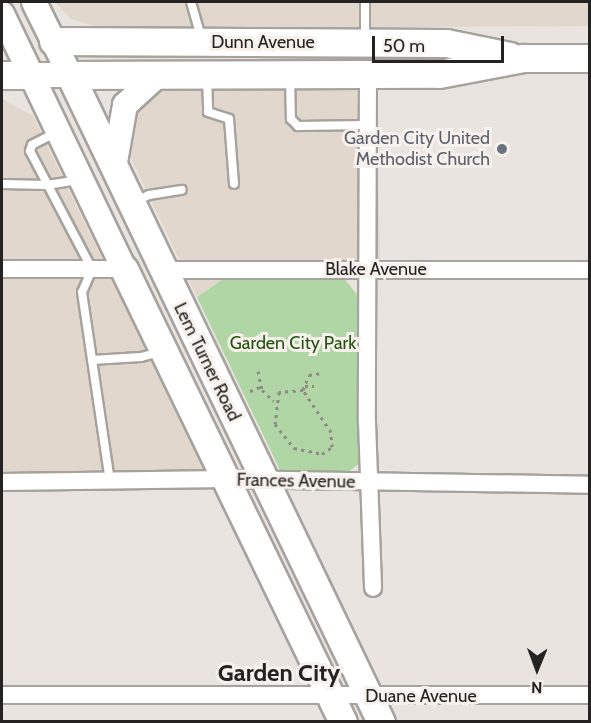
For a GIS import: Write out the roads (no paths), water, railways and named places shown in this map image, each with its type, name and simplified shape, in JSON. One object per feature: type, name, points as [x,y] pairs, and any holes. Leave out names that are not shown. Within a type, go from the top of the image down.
[{"type":"main road","name":"Lem Turner Road","points":[[34,2],[381,722]]},
{"type":"main road","name":"Lem Turner Road","points":[[2,14],[8,40],[32,75],[343,722]]},
{"type":"main road","name":"Dunn Avenue","points":[[8,40],[446,43],[523,58]]},
{"type":"main road","name":"Dunn Avenue","points":[[2,75],[439,74],[523,58],[590,58]]},
{"type":"main road","points":[[114,168],[118,126],[125,105],[158,75]]},
{"type":"street","points":[[368,74],[369,482],[373,588]]},
{"type":"street","points":[[2,268],[124,269]]},
{"type":"street","name":"Blake Avenue","points":[[163,270],[590,270]]},
{"type":"street","name":"Frances Avenue","points":[[2,482],[225,479],[590,485]]},
{"type":"street","name":"Duane Avenue","points":[[2,695],[590,695]]},
{"type":"lane","points":[[191,2],[202,41]]},
{"type":"lane","points":[[365,2],[365,43]]},
{"type":"lane","points":[[207,75],[208,112],[229,119],[234,184]]},
{"type":"lane","points":[[290,75],[291,119],[298,126],[367,125]]},
{"type":"lane","points":[[58,131],[32,145],[30,151],[92,269],[82,292],[110,482]]},
{"type":"lane","points":[[2,184],[47,185],[81,179]]},
{"type":"lane","points":[[132,204],[149,195],[182,190]]},
{"type":"lane","points":[[92,360],[141,357],[164,351]]},
{"type":"place","name":"Garden City United Methodist Church","points":[[502,149]]},
{"type":"district","name":"Garden City","points":[[279,673]]},
{"type":"park label","name":"Garden City Park","points":[[293,343]]}]
